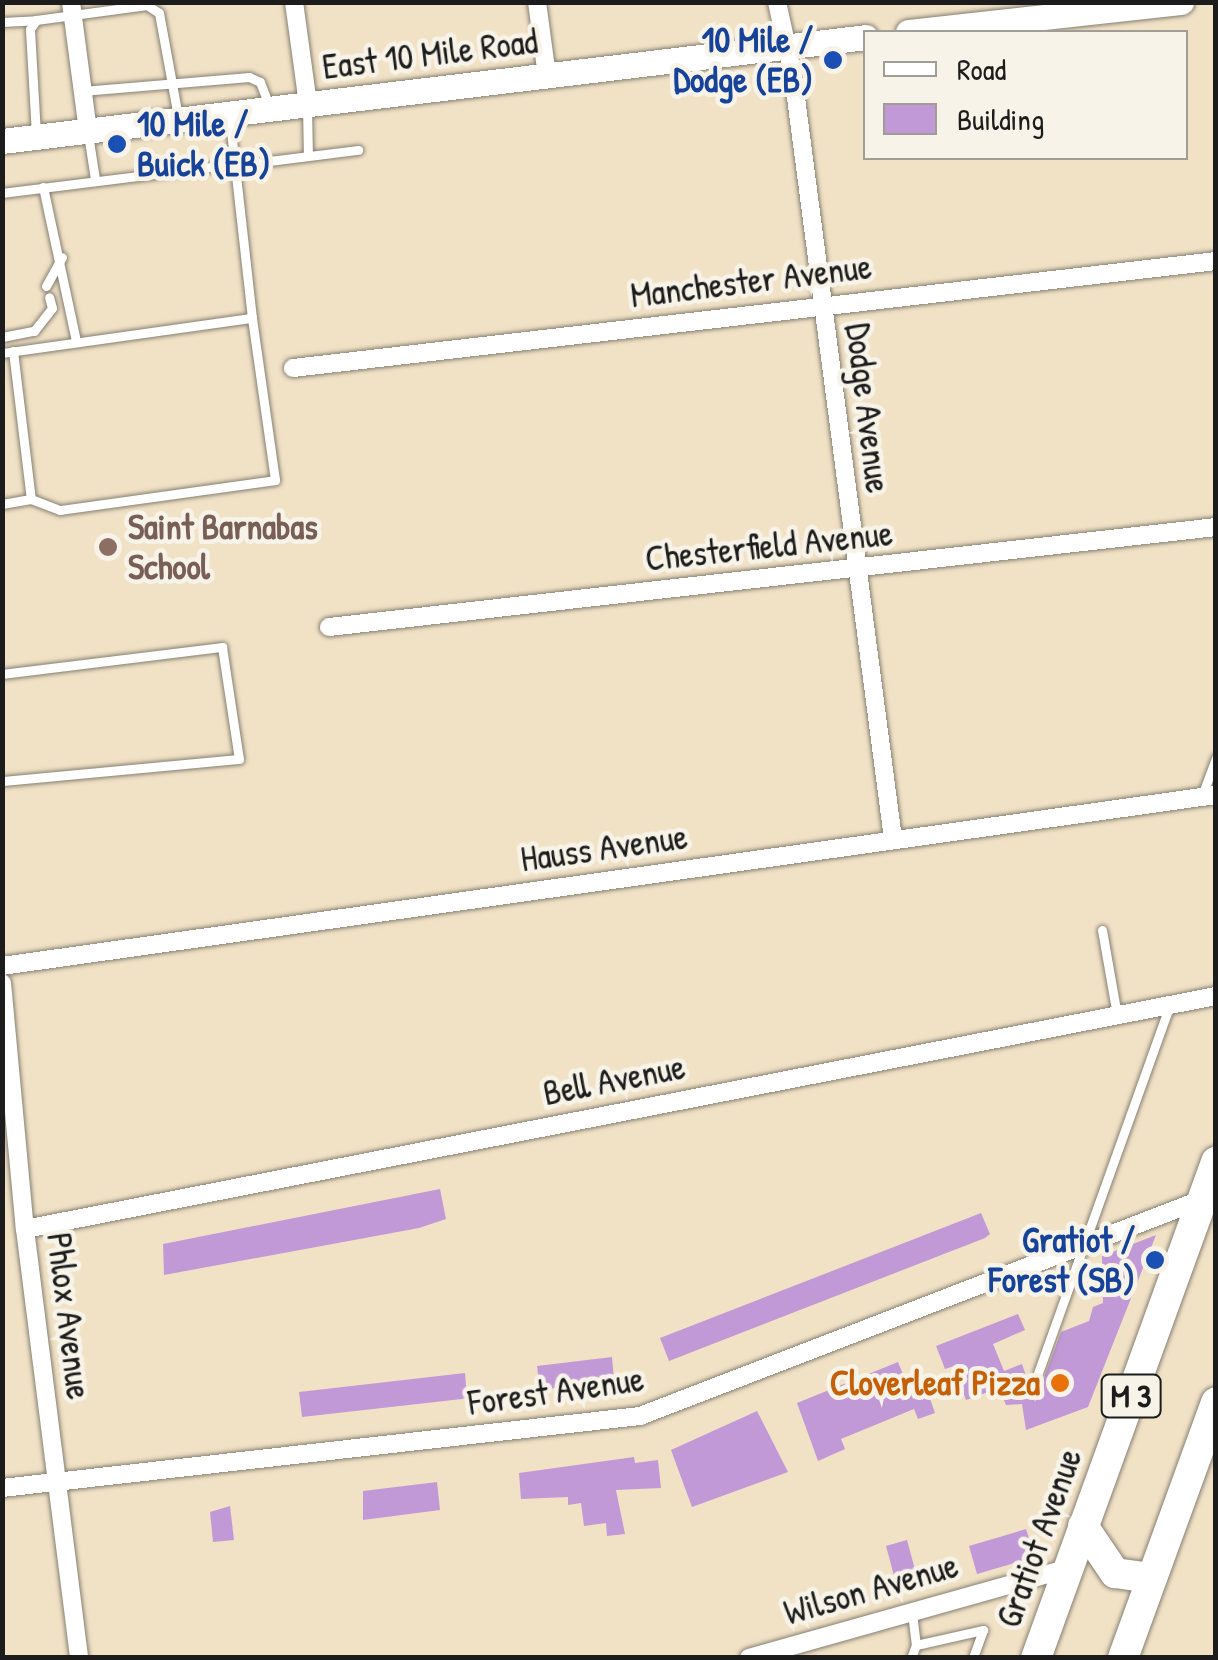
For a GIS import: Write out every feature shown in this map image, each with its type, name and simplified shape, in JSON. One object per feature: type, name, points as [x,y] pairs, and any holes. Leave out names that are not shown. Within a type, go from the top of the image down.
[{"type":"main road","points":[[919,30],[1080,8],[1180,2]]},
{"type":"main road","name":"East 10 Mile Road","points":[[2,141],[863,37]]},
{"type":"main road","name":"Gratiot Avenue","points":[[1036,1658],[1215,1163]]},
{"type":"main road","name":"M 3","points":[[1123,1658],[1216,1402]]},
{"type":"main road","points":[[1083,1526],[1115,1572],[1152,1578]]},
{"type":"street","points":[[294,2],[308,104]]},
{"type":"street","points":[[536,2],[547,76]]},
{"type":"street","name":"Dodge Avenue","points":[[777,2],[782,46],[793,75],[893,840]]},
{"type":"street","points":[[72,8],[88,131]]},
{"type":"street","name":"Manchester Avenue","points":[[293,368],[1216,261]]},
{"type":"street","name":"Chesterfield Avenue","points":[[329,627],[1216,528]]},
{"type":"street","name":"Hauss Avenue","points":[[2,966],[1208,796]]},
{"type":"street","name":"Phlox Avenue","points":[[2,982],[9,1129],[79,1658]]},
{"type":"street","name":"Bell Avenue","points":[[25,1229],[1216,996]]},
{"type":"street","name":"Forest Avenue","points":[[2,1488],[640,1416],[1203,1198]]},
{"type":"street","name":"Wilson Avenue","points":[[749,1658],[1068,1568]]},
{"type":"lane","points":[[2,22],[36,20],[72,8],[156,6],[179,120]]},
{"type":"lane","points":[[36,20],[30,29],[36,137]]},
{"type":"lane","points":[[82,92],[171,80],[248,77],[260,82],[270,108]]},
{"type":"lane","points":[[308,104],[308,156]]},
{"type":"lane","points":[[2,504],[32,500],[60,510],[275,480],[229,113]]},
{"type":"lane","points":[[88,131],[95,179]]},
{"type":"lane","points":[[262,162],[358,150]]},
{"type":"lane","points":[[2,193],[235,164]]},
{"type":"lane","points":[[43,187],[62,257],[76,341]]},
{"type":"lane","points":[[2,337],[34,331],[52,308],[48,291],[62,257]]},
{"type":"lane","points":[[32,500],[8,352],[252,318]]},
{"type":"lane","points":[[2,674],[222,646],[239,759],[2,781]]},
{"type":"lane","points":[[1208,796],[1216,758]]},
{"type":"lane","points":[[1102,930],[1117,1015]]},
{"type":"lane","points":[[1038,1373],[1170,1005]]},
{"type":"lane","points":[[911,1612],[916,1645],[911,1658]]},
{"type":"lane","points":[[916,1645],[984,1630],[973,1658]]},
{"type":"building","points":[[440,1189],[446,1219],[419,1228],[164,1275],[163,1244]]},
{"type":"building","points":[[981,1213],[990,1234],[985,1238],[669,1361],[660,1338]]},
{"type":"building","points":[[1156,1235],[1088,1407],[1026,1430],[1022,1404],[1006,1405],[999,1388],[966,1400],[954,1366],[945,1369],[936,1346],[1018,1314],[1025,1330],[993,1344],[1004,1371],[1022,1364],[1035,1402],[1061,1332],[1089,1321],[1093,1307],[1103,1303],[1102,1256]]},
{"type":"building","points":[[612,1357],[614,1380],[540,1390],[537,1366]]},
{"type":"building","points":[[898,1362],[913,1399],[928,1393],[935,1413],[918,1419],[914,1409],[841,1439],[845,1449],[818,1461],[797,1403]]},
{"type":"building","points":[[465,1373],[467,1397],[462,1399],[302,1417],[299,1392]]},
{"type":"building","points":[[757,1411],[788,1472],[692,1507],[671,1450]]},
{"type":"building","points":[[634,1457],[635,1463],[658,1460],[661,1488],[616,1490],[625,1534],[607,1536],[606,1523],[584,1526],[581,1503],[568,1505],[568,1497],[521,1499],[519,1473]]},
{"type":"building","points":[[437,1482],[440,1510],[363,1520],[363,1491]]},
{"type":"building","points":[[230,1506],[234,1540],[213,1542],[210,1512]]},
{"type":"building","points":[[1026,1529],[1035,1557],[977,1574],[969,1546]]},
{"type":"building","points":[[907,1540],[917,1577],[896,1583],[886,1546]]},
{"type":"place","name":"10 Mile / Dodge (EB)","points":[[833,60]]},
{"type":"place","name":"10 Mile / Buick (EB)","points":[[117,144]]},
{"type":"place","name":"Saint Barnabas School","points":[[108,547]]},
{"type":"place","name":"Gratiot / Forest (SB)","points":[[1155,1260]]},
{"type":"place","name":"Cloverleaf Pizza","points":[[1060,1383]]}]
